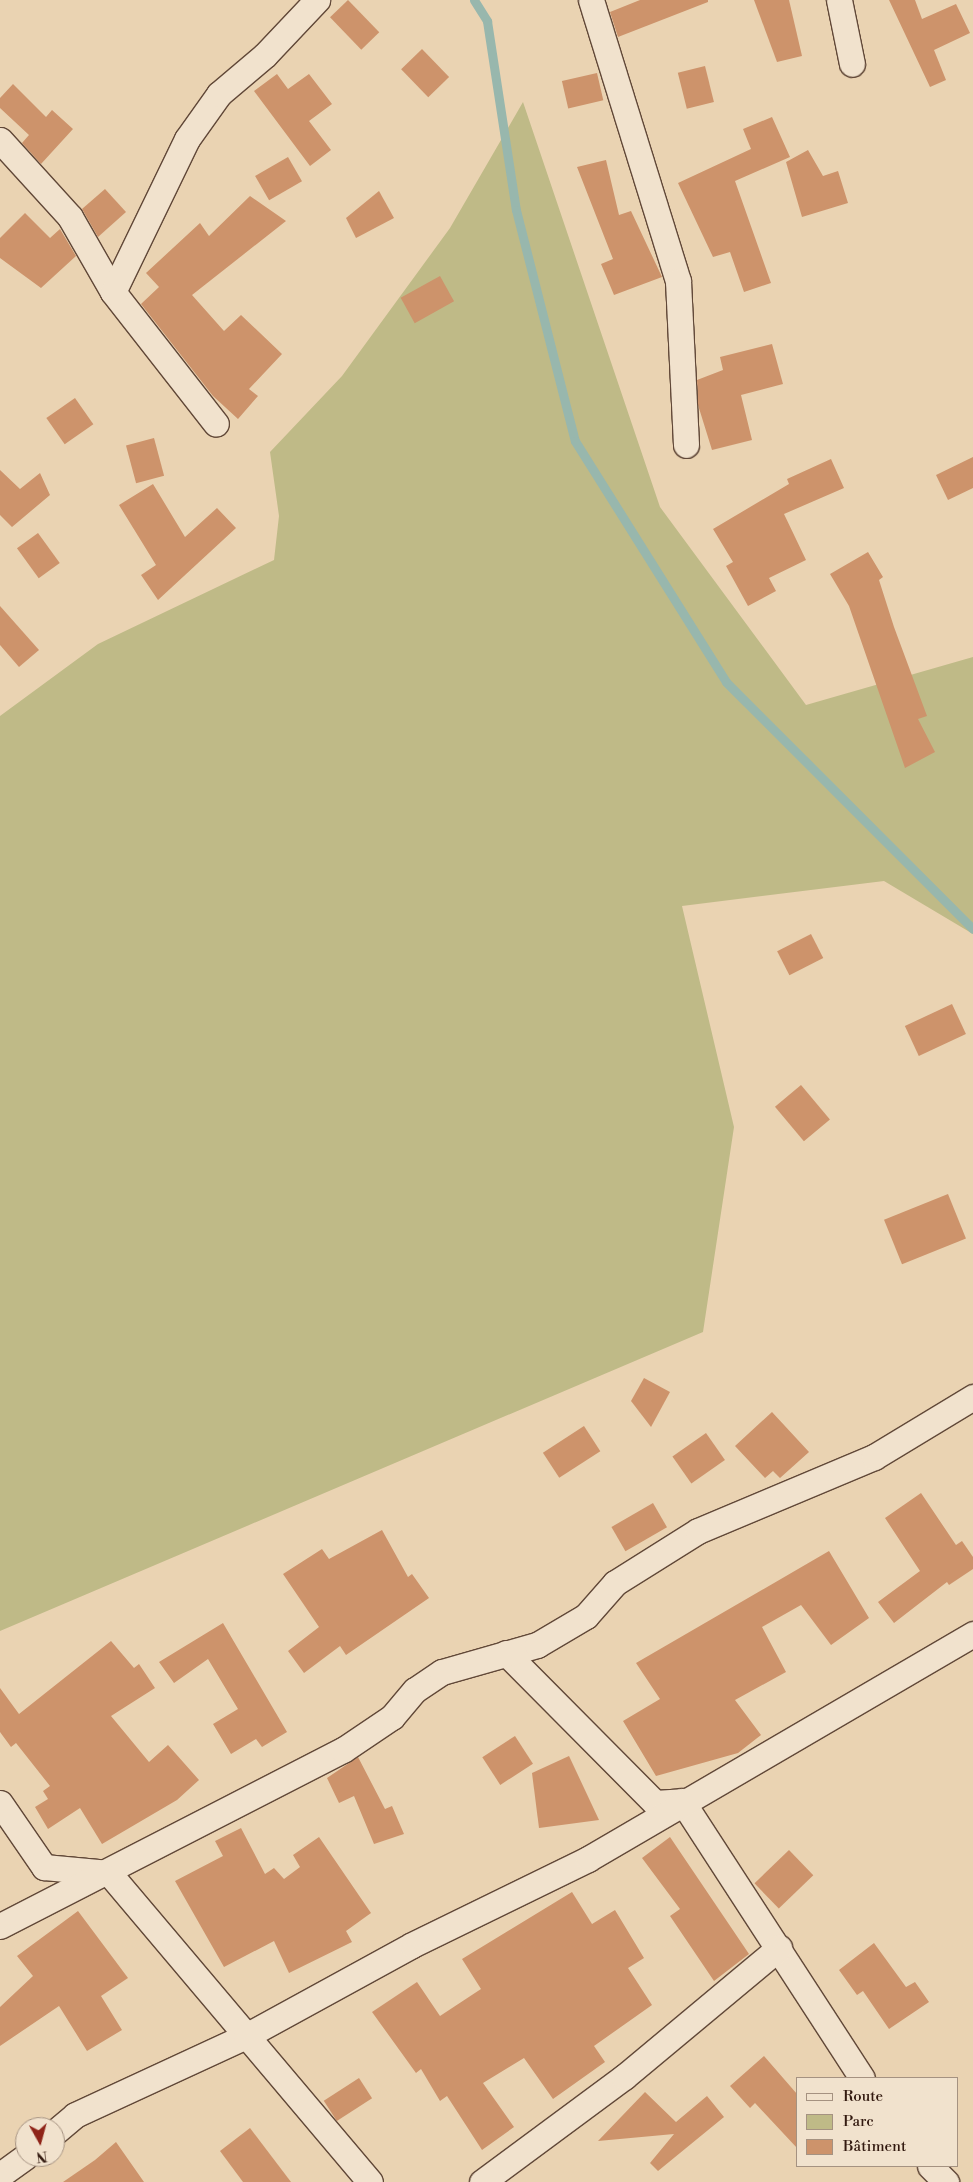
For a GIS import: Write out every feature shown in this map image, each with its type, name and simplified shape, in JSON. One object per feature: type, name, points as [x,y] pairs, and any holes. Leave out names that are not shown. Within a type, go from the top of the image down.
[{"type":"street","points":[[113,292],[187,139],[219,94],[265,55],[317,0]]},
{"type":"street","points":[[591,0],[678,281],[686,446]]},
{"type":"street","points":[[839,0],[852,64]]},
{"type":"street","points":[[0,140],[70,216],[113,292],[216,424]]},
{"type":"street","points":[[0,1926],[109,1874],[343,1750],[392,1717],[415,1690],[442,1672],[537,1644],[586,1616],[615,1583],[698,1530],[874,1457],[973,1397]]},
{"type":"street","points":[[65,2124],[76,2115],[246,2036],[412,1945],[588,1859],[682,1800],[973,1634]]},
{"type":"street","points":[[506,1653],[655,1803],[682,1800]]},
{"type":"street","points":[[682,1800],[861,2077]]},
{"type":"street","points":[[0,1803],[44,1867],[109,1874],[370,2182]]},
{"type":"street","points":[[482,2182],[624,2077],[779,1948]]},
{"type":"street","points":[[0,2175],[15,2164]]},
{"type":"street","points":[[931,2167],[946,2182]]},
{"type":"green space","points":[[523,102],[660,507],[806,705],[973,657],[973,934],[884,881],[682,906],[734,1127],[703,1332],[0,1631],[0,716],[98,644],[274,560],[279,516],[270,452],[342,376],[450,228]]},
{"type":"building","points":[[348,0],[379,32],[361,50],[330,17]]},
{"type":"building","points":[[640,0],[708,0],[708,2],[618,37],[610,12]]},
{"type":"building","points":[[754,0],[789,0],[802,56],[777,62]]},
{"type":"building","points":[[889,0],[915,0],[922,19],[956,4],[970,33],[934,50],[946,80],[930,87]]},
{"type":"building","points":[[422,49],[449,77],[428,97],[401,69]]},
{"type":"building","points":[[705,66],[714,102],[687,109],[678,73]]},
{"type":"building","points":[[597,73],[603,100],[568,108],[562,81]]},
{"type":"building","points":[[277,74],[288,89],[309,74],[332,104],[309,121],[331,150],[310,166],[254,91]]},
{"type":"building","points":[[13,84],[46,117],[52,110],[73,129],[41,164],[22,143],[29,135],[0,108],[0,98]]},
{"type":"building","points":[[772,117],[790,157],[735,181],[771,283],[744,292],[730,252],[713,257],[678,183],[751,149],[743,129]]},
{"type":"building","points":[[808,150],[823,176],[838,171],[848,203],[802,217],[786,162]]},
{"type":"building","points":[[288,157],[302,181],[269,200],[255,176]]},
{"type":"building","points":[[606,160],[619,215],[631,211],[662,277],[614,295],[601,264],[613,259],[577,167]]},
{"type":"building","points":[[105,189],[126,212],[98,237],[82,209]]},
{"type":"building","points":[[379,191],[394,218],[356,238],[346,218]]},
{"type":"building","points":[[250,196],[286,221],[192,295],[224,331],[241,315],[282,354],[249,389],[258,396],[238,419],[213,396],[141,304],[159,287],[146,273],[200,223],[209,236]]},
{"type":"building","points":[[25,213],[50,238],[60,229],[76,256],[41,288],[0,258],[0,238]]},
{"type":"building","points":[[440,276],[454,301],[415,323],[401,298]]},
{"type":"building","points":[[772,344],[783,384],[741,395],[752,440],[712,450],[698,405],[697,380],[723,370],[720,357]]},
{"type":"building","points":[[75,398],[93,424],[65,444],[46,418]]},
{"type":"building","points":[[154,438],[164,476],[136,483],[126,446]]},
{"type":"building","points":[[973,457],[973,488],[948,500],[936,475]]},
{"type":"building","points":[[831,459],[844,488],[784,514],[806,560],[769,578],[776,591],[748,606],[726,566],[733,562],[713,529],[789,484],[787,479]]},
{"type":"building","points":[[0,470],[20,489],[40,473],[50,495],[12,527],[0,515]]},
{"type":"building","points":[[153,484],[185,537],[217,508],[236,528],[158,600],[141,575],[156,565],[119,505]]},
{"type":"building","points":[[38,533],[60,563],[39,578],[17,548]]},
{"type":"building","points":[[868,552],[883,577],[879,580],[927,716],[918,719],[935,752],[905,768],[849,606],[830,574]]},
{"type":"building","points":[[0,606],[39,650],[19,667],[0,645]]},
{"type":"building","points":[[811,934],[823,958],[789,975],[777,951]]},
{"type":"building","points":[[952,1004],[966,1034],[919,1056],[905,1026]]},
{"type":"building","points":[[801,1085],[830,1119],[804,1141],[775,1107]]},
{"type":"building","points":[[948,1194],[966,1239],[902,1264],[884,1220]]},
{"type":"building","points":[[644,1378],[670,1392],[651,1427],[631,1401]]},
{"type":"building","points":[[772,1412],[809,1452],[780,1478],[773,1471],[765,1478],[735,1446]]},
{"type":"building","points":[[584,1426],[600,1451],[559,1478],[543,1453]]},
{"type":"building","points":[[706,1433],[725,1460],[691,1484],[672,1457]]},
{"type":"building","points":[[921,1493],[956,1545],[962,1541],[973,1557],[973,1569],[949,1585],[947,1582],[894,1623],[878,1602],[920,1571],[885,1518]]},
{"type":"building","points":[[653,1503],[667,1527],[625,1551],[611,1527]]},
{"type":"building","points":[[382,1530],[408,1577],[412,1574],[429,1598],[346,1655],[340,1646],[304,1673],[288,1651],[319,1627],[283,1574],[322,1549],[329,1559]]},
{"type":"building","points":[[829,1551],[869,1618],[831,1645],[801,1605],[762,1627],[786,1672],[735,1700],[761,1735],[738,1753],[656,1776],[623,1721],[660,1699],[636,1663]]},
{"type":"building","points":[[223,1623],[287,1732],[262,1747],[256,1739],[231,1754],[213,1724],[238,1709],[208,1659],[174,1683],[159,1662]]},
{"type":"building","points":[[111,1641],[134,1668],[139,1664],[155,1688],[111,1716],[149,1762],[168,1745],[199,1780],[177,1800],[102,1844],[80,1808],[48,1829],[35,1807],[48,1799],[43,1791],[50,1786],[16,1743],[11,1747],[0,1732],[0,1688],[19,1714]]},
{"type":"building","points":[[515,1736],[533,1764],[500,1785],[482,1757]]},
{"type":"building","points":[[569,1756],[599,1820],[539,1828],[532,1773]]},
{"type":"building","points":[[358,1757],[385,1809],[392,1806],[404,1834],[374,1844],[354,1796],[339,1803],[327,1778]]},
{"type":"building","points":[[241,1828],[265,1874],[274,1868],[284,1879],[300,1867],[293,1855],[319,1837],[371,1913],[346,1931],[352,1942],[289,1973],[274,1941],[224,1967],[175,1881],[223,1856],[215,1841]]},
{"type":"building","points":[[670,1837],[749,1954],[714,1981],[670,1916],[680,1909],[642,1858]]},
{"type":"building","points":[[789,1850],[813,1875],[779,1909],[754,1883]]},
{"type":"building","points":[[572,1892],[592,1924],[615,1910],[644,1958],[628,1968],[652,2005],[594,2046],[605,2062],[553,2099],[524,2058],[483,2083],[514,2127],[482,2150],[447,2096],[440,2101],[421,2069],[416,2073],[372,2012],[417,1982],[440,2016],[481,1989],[462,1959]]},
{"type":"building","points":[[78,1911],[128,1978],[101,1996],[122,2030],[87,2051],[59,2006],[0,2046],[0,2007],[33,1976],[17,1956]]},
{"type":"building","points":[[874,1943],[906,1987],[915,1982],[929,2002],[889,2029],[863,1991],[857,1995],[839,1970]]},
{"type":"building","points":[[764,2056],[796,2093],[796,2147],[755,2103],[750,2108],[730,2086]]},
{"type":"building","points":[[359,2078],[372,2098],[337,2121],[324,2101]]},
{"type":"building","points":[[645,2092],[676,2122],[707,2096],[724,2117],[658,2171],[650,2163],[674,2134],[598,2141]]},
{"type":"building","points":[[250,2128],[291,2182],[243,2182],[220,2151]]},
{"type":"building","points":[[116,2142],[144,2182],[63,2182],[95,2160]]},
{"type":"waterway","points":[[474,0],[487,21],[516,210],[575,441],[726,682],[973,929]]}]
